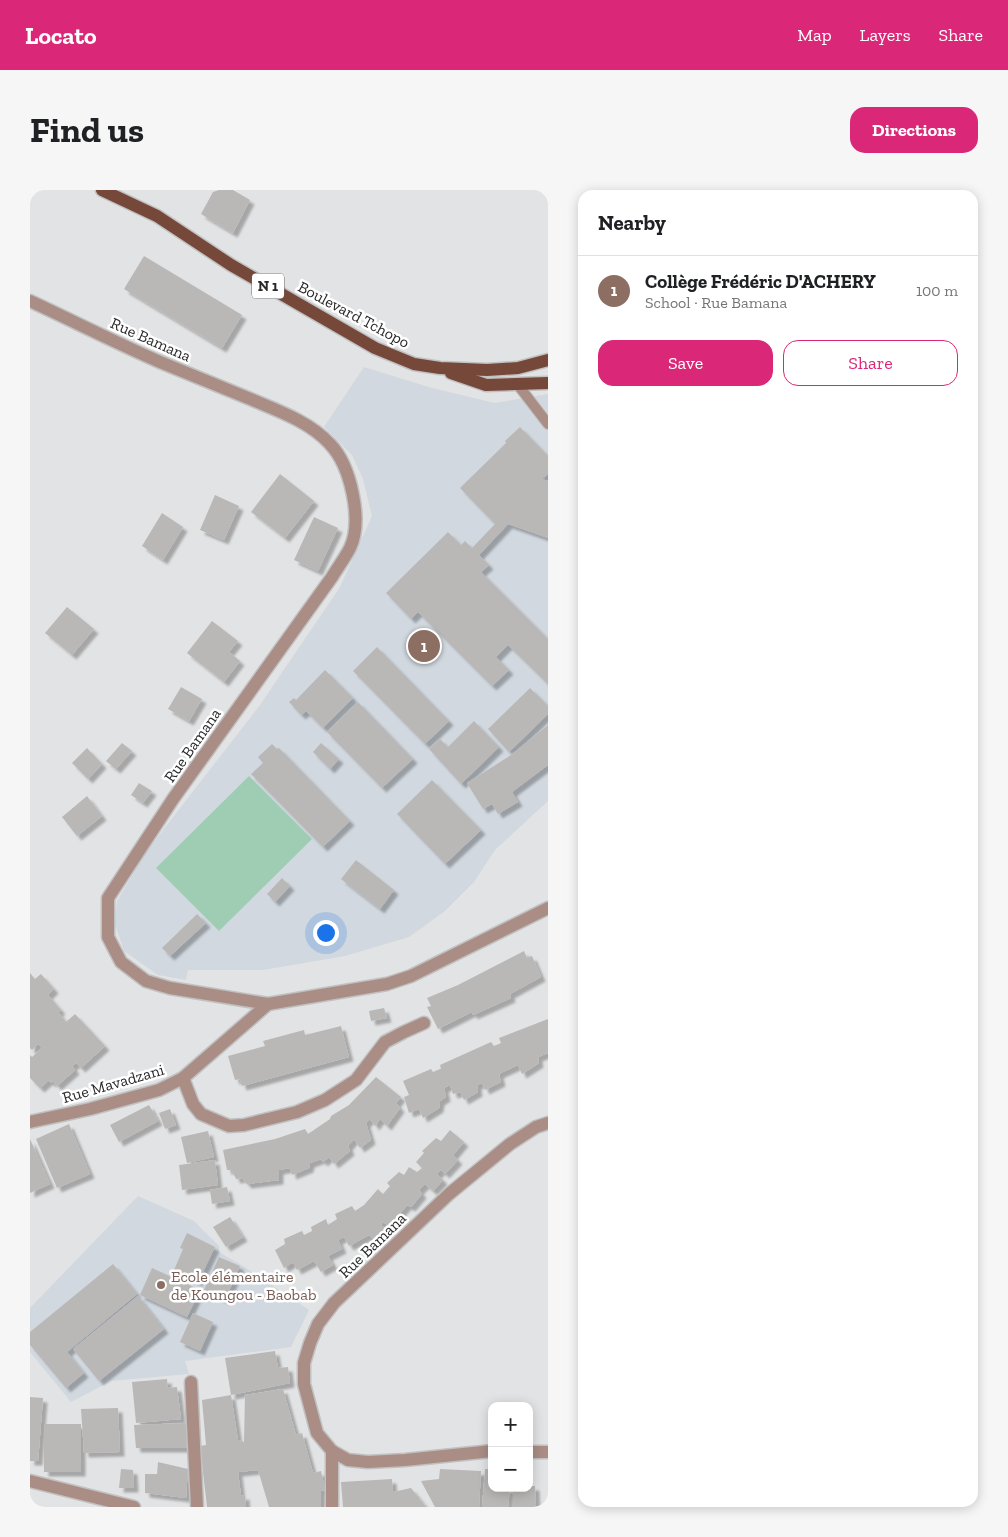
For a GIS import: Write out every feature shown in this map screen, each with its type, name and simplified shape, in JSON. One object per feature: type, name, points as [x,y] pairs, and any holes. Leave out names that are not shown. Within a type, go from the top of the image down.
[{"type":"main road","name":"Boulevard Tchopo","points":[[102,190],[157,216],[231,265],[375,348],[414,364],[440,368],[487,370],[518,368],[548,360]]},
{"type":"main road","name":"Boulevard Tchopo","points":[[440,368],[486,385],[548,383]]},
{"type":"street","name":"Rue Bamana","points":[[30,301],[158,361],[276,410],[315,430],[332,445],[349,479],[354,502],[356,526],[350,547],[332,577],[173,799],[108,898],[108,938],[121,962],[146,981],[170,988],[268,1004],[386,984],[411,976],[548,908]]},
{"type":"street","name":"Rue Mavadzani","points":[[30,1122],[159,1090],[183,1078],[268,1004]]},
{"type":"street","points":[[183,1078],[193,1104],[201,1114],[229,1126],[244,1125],[297,1112],[326,1100],[356,1080],[385,1042],[424,1023]]},
{"type":"street","name":"Rue Bamana","points":[[488,1451],[405,1460],[368,1462],[348,1460],[332,1451],[317,1433],[304,1384],[304,1364],[318,1324],[334,1303],[449,1194],[510,1144],[548,1123]]},
{"type":"street","points":[[191,1382],[197,1507]]},
{"type":"street","points":[[332,1451],[332,1507]]},
{"type":"street","points":[[533,1452],[548,1452]]},
{"type":"street","points":[[30,1481],[134,1507]]},
{"type":"lane","points":[[518,385],[548,424]]},
{"type":"shaded area","points":[[364,367],[432,388],[495,403],[548,394],[548,801],[495,850],[474,882],[445,911],[409,937],[345,956],[263,970],[188,970],[186,980],[158,975],[124,951],[115,924],[117,901],[146,852],[260,705],[340,587],[372,516],[363,479],[352,455],[324,427]]},
{"type":"shaded area","name":"Ecole élémentaire de Koungou - Baobab","points":[[138,1196],[194,1221],[219,1246],[219,1252],[309,1310],[291,1347],[185,1361],[189,1374],[111,1381],[71,1402],[30,1352],[30,1308]]},
{"type":"green space","points":[[249,776],[312,839],[219,931],[156,868]]},
{"type":"building","points":[[233,190],[250,200],[233,233],[201,214],[213,192]]},
{"type":"building","points":[[144,256],[242,315],[222,348],[124,289]]},
{"type":"building","points":[[520,427],[548,456],[548,474],[542,479],[548,481],[548,538],[508,524],[479,555],[489,565],[481,572],[548,639],[548,684],[508,645],[496,657],[509,670],[492,686],[418,612],[411,619],[386,593],[448,532],[461,545],[465,541],[472,548],[495,524],[460,488]]},
{"type":"building","points":[[280,474],[314,501],[285,538],[251,512]]},
{"type":"building","points":[[215,495],[239,506],[224,540],[200,530]]},
{"type":"building","points":[[162,513],[183,527],[163,560],[142,546]]},
{"type":"building","points":[[314,517],[338,528],[318,571],[294,560]]},
{"type":"building","points":[[67,607],[94,629],[72,655],[45,633]]},
{"type":"building","points":[[212,621],[238,641],[229,652],[240,661],[224,682],[187,653]]},
{"type":"building","points":[[377,647],[449,721],[425,744],[353,671]]},
{"type":"building","points":[[325,670],[353,698],[323,728],[306,711],[301,715],[289,702],[294,698],[296,700]]},
{"type":"building","points":[[181,687],[202,699],[189,721],[168,709]]},
{"type":"building","points":[[530,688],[548,706],[548,714],[509,752],[488,729]]},
{"type":"building","points":[[358,702],[413,759],[382,788],[327,732]]},
{"type":"building","points":[[474,721],[499,747],[461,784],[429,749],[440,739],[448,747]]},
{"type":"building","points":[[548,725],[548,765],[512,792],[518,802],[498,814],[492,804],[483,809],[467,783],[511,755]]},
{"type":"building","points":[[122,743],[132,751],[116,769],[106,761]]},
{"type":"building","points":[[321,743],[339,759],[330,769],[313,752]]},
{"type":"building","points":[[272,744],[277,749],[279,748],[350,821],[323,847],[251,774],[263,763],[258,757]]},
{"type":"building","points":[[87,748],[102,764],[88,779],[72,763]]},
{"type":"building","points":[[432,780],[481,830],[445,864],[397,814]]},
{"type":"building","points":[[139,783],[152,791],[143,803],[131,795]]},
{"type":"building","points":[[87,796],[102,816],[77,836],[62,817]]},
{"type":"building","points":[[356,860],[394,890],[380,909],[341,879]]},
{"type":"building","points":[[282,878],[290,886],[275,902],[267,894]]},
{"type":"building","points":[[197,914],[206,923],[170,956],[162,948]]},
{"type":"building","points":[[524,951],[527,958],[532,956],[541,977],[510,994],[511,998],[473,1015],[472,1012],[438,1029],[427,1007],[431,1006],[427,998],[458,985]]},
{"type":"building","points":[[30,973],[35,979],[41,974],[54,989],[48,995],[61,1010],[58,1012],[66,1022],[75,1014],[105,1046],[81,1068],[76,1063],[72,1066],[75,1070],[57,1086],[53,1081],[51,1083],[49,1080],[40,1088],[30,1078],[30,1055],[32,1057],[42,1048],[38,1044],[32,1050],[30,1048]]},
{"type":"building","points":[[384,1008],[387,1018],[371,1021],[369,1011]]},
{"type":"building","points":[[548,1019],[548,1053],[538,1057],[539,1063],[522,1074],[518,1065],[503,1072],[499,1074],[501,1082],[485,1090],[482,1083],[477,1085],[478,1092],[464,1100],[460,1092],[453,1094],[450,1085],[444,1088],[446,1097],[440,1101],[439,1108],[423,1118],[419,1109],[409,1113],[404,1097],[409,1095],[403,1081],[431,1069],[433,1072],[441,1069],[440,1065],[491,1042],[494,1046],[501,1043],[499,1038]]},
{"type":"building","points":[[341,1026],[349,1057],[242,1086],[240,1079],[235,1080],[228,1056],[265,1046],[263,1041],[304,1030],[305,1035]]},
{"type":"building","points":[[376,1077],[401,1097],[396,1103],[400,1108],[387,1126],[380,1119],[375,1126],[370,1119],[366,1123],[371,1140],[360,1148],[354,1139],[348,1146],[350,1151],[334,1164],[329,1157],[323,1162],[321,1159],[310,1163],[309,1168],[292,1175],[290,1168],[279,1170],[279,1180],[247,1184],[242,1178],[236,1179],[232,1170],[227,1170],[223,1150],[275,1139],[305,1129],[308,1134],[349,1105]]},
{"type":"building","points":[[149,1105],[158,1121],[119,1142],[110,1125]]},
{"type":"building","points":[[170,1109],[176,1125],[165,1129],[159,1113]]},
{"type":"building","points":[[69,1124],[90,1174],[57,1188],[36,1139]]},
{"type":"building","points":[[450,1130],[464,1142],[453,1155],[458,1160],[445,1174],[441,1170],[437,1174],[443,1180],[433,1191],[425,1184],[419,1190],[422,1194],[411,1207],[407,1205],[389,1226],[383,1222],[381,1225],[389,1232],[378,1243],[369,1235],[349,1246],[344,1237],[338,1240],[342,1249],[328,1256],[333,1265],[321,1272],[314,1261],[297,1270],[293,1262],[284,1268],[275,1250],[285,1244],[284,1239],[302,1231],[304,1235],[312,1231],[311,1227],[326,1219],[328,1225],[337,1219],[335,1214],[352,1206],[355,1211],[364,1205],[378,1189],[383,1194],[390,1186],[387,1183],[399,1172],[404,1175],[409,1167],[417,1172],[422,1168],[416,1162],[424,1153],[422,1151],[436,1138],[441,1141]]},
{"type":"building","points":[[208,1131],[214,1157],[187,1163],[181,1137]]},
{"type":"building","points":[[30,1139],[50,1184],[30,1193]]},
{"type":"building","points":[[215,1160],[218,1185],[182,1190],[179,1165]]},
{"type":"building","points":[[227,1187],[230,1201],[212,1204],[210,1190]]},
{"type":"building","points":[[230,1217],[243,1237],[226,1247],[213,1227]]},
{"type":"building","points":[[187,1233],[215,1247],[198,1282],[174,1270],[183,1249],[180,1248]]},
{"type":"building","points":[[219,1257],[240,1266],[225,1300],[204,1290]]},
{"type":"building","points":[[113,1264],[137,1294],[67,1352],[84,1373],[66,1388],[30,1345],[30,1332]]},
{"type":"building","points":[[152,1268],[200,1290],[187,1317],[140,1295]]},
{"type":"building","points":[[138,1296],[164,1329],[99,1381],[73,1349]]},
{"type":"building","points":[[193,1313],[213,1322],[200,1351],[180,1342]]},
{"type":"building","points":[[275,1351],[278,1368],[288,1367],[290,1383],[231,1395],[225,1358]]},
{"type":"building","points":[[167,1379],[168,1388],[177,1387],[181,1419],[136,1423],[132,1382]]},
{"type":"building","points":[[283,1389],[296,1435],[302,1433],[313,1473],[321,1471],[325,1490],[321,1491],[321,1507],[269,1507],[258,1470],[238,1472],[241,1496],[245,1495],[246,1507],[207,1507],[200,1446],[206,1445],[202,1400],[231,1395],[238,1440],[244,1442],[245,1395]]},
{"type":"building","points":[[30,1397],[43,1398],[38,1461],[30,1461]]},
{"type":"building","points":[[118,1408],[120,1452],[84,1453],[81,1409]]},
{"type":"building","points":[[188,1423],[187,1448],[136,1448],[134,1425]]},
{"type":"building","points":[[44,1424],[81,1424],[81,1472],[44,1472]]},
{"type":"building","points":[[158,1462],[188,1469],[186,1498],[145,1493],[145,1474],[157,1474]]},
{"type":"building","points":[[121,1469],[133,1470],[134,1488],[119,1488]]},
{"type":"building","points":[[440,1469],[481,1471],[479,1507],[435,1507],[421,1481],[439,1479]]},
{"type":"building","points":[[485,1469],[488,1469],[488,1492],[510,1492],[508,1507],[482,1507]]},
{"type":"building","points":[[392,1479],[393,1492],[411,1488],[426,1507],[343,1507],[341,1482]]},
{"type":"building","points":[[533,1486],[535,1486],[536,1507],[513,1507],[513,1492],[533,1492]]},
{"type":"place","name":"Collège Frédéric D'ACHERY","points":[[424,646]]},
{"type":"place","name":"Ecole élémentaire de Koungou - Baobab","points":[[161,1285]]}]
